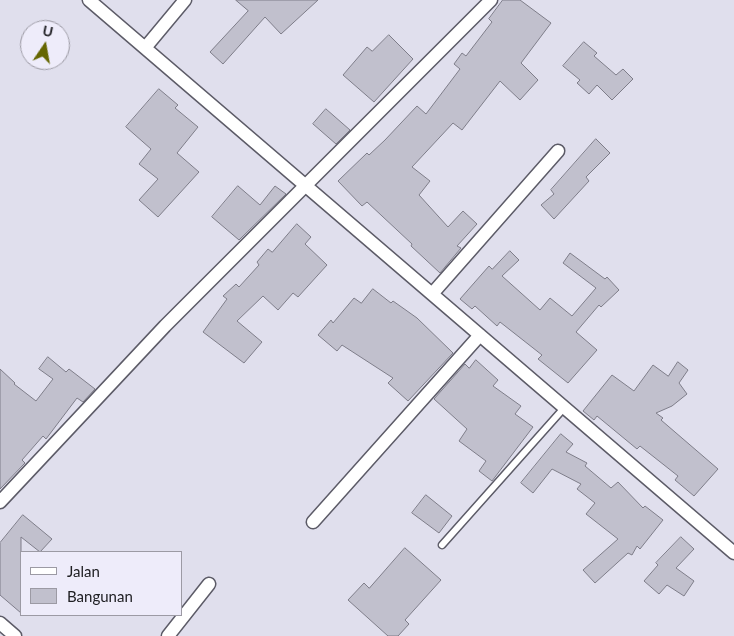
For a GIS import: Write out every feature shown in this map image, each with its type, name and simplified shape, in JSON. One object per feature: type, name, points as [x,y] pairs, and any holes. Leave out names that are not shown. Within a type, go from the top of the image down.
[{"type":"street","points":[[89,0],[734,552]]},
{"type":"street","points":[[144,48],[185,0]]},
{"type":"street","points":[[0,502],[165,326],[491,0]]},
{"type":"street","points":[[432,294],[558,151]]},
{"type":"street","points":[[313,522],[480,335]]},
{"type":"street","points":[[168,636],[209,584]]},
{"type":"street","points":[[0,623],[15,636]]},
{"type":"lane","points":[[442,545],[564,408]]},
{"type":"building","points":[[236,0],[318,0],[281,34],[265,17],[223,64],[210,52],[248,11]]},
{"type":"building","points":[[503,0],[520,0],[551,23],[521,63],[538,80],[520,100],[500,81],[462,130],[453,123],[412,167],[430,181],[419,195],[448,227],[463,211],[477,224],[457,246],[461,248],[440,273],[367,202],[362,206],[338,181],[367,153],[369,155],[385,140],[417,106],[426,114],[460,69],[454,64],[462,53],[466,56],[492,22],[489,19]]},
{"type":"building","points":[[389,35],[413,59],[374,102],[343,75],[367,47],[372,51]]},
{"type":"building","points":[[584,42],[597,53],[594,56],[616,75],[623,69],[633,79],[612,100],[597,85],[589,94],[577,83],[580,80],[563,66]]},
{"type":"building","points":[[159,89],[178,105],[175,108],[198,127],[177,153],[199,172],[158,217],[139,200],[158,179],[139,164],[151,149],[126,127]]},
{"type":"building","points":[[326,109],[350,130],[336,144],[313,124]]},
{"type":"building","points":[[596,139],[610,153],[586,177],[589,181],[554,219],[541,205],[554,194],[551,190]]},
{"type":"building","points":[[238,186],[260,205],[275,186],[286,194],[239,240],[212,217]]},
{"type":"building","points":[[297,224],[311,237],[305,244],[327,265],[298,297],[293,293],[278,310],[263,296],[237,321],[262,342],[244,363],[203,332],[227,299],[223,296],[236,284],[239,287],[259,265],[257,262],[268,249],[272,252]]},
{"type":"building","points":[[510,251],[519,260],[502,276],[540,310],[550,298],[572,316],[596,288],[563,263],[570,253],[605,279],[607,277],[619,290],[601,307],[599,305],[576,332],[597,350],[568,383],[538,359],[542,355],[500,322],[497,326],[475,306],[472,309],[460,299],[489,266],[492,269]]},
{"type":"building","points":[[373,289],[391,303],[393,301],[417,318],[453,353],[408,401],[388,383],[393,378],[342,345],[337,351],[318,335],[331,320],[333,323],[354,298],[361,303]]},
{"type":"building","points":[[48,357],[66,372],[69,369],[95,389],[83,402],[77,398],[46,439],[43,436],[22,460],[25,463],[0,489],[0,369],[14,384],[36,401],[53,379],[39,369]]},
{"type":"building","points":[[476,360],[498,380],[493,386],[521,406],[515,414],[533,427],[492,481],[479,471],[486,461],[459,441],[467,429],[434,399],[465,364],[469,368]]},
{"type":"building","points":[[678,362],[688,370],[679,383],[687,394],[672,406],[656,413],[663,418],[661,420],[718,469],[694,496],[675,480],[678,476],[640,446],[637,449],[597,416],[594,420],[583,411],[612,375],[634,391],[653,365],[668,376]]},
{"type":"building","points":[[561,434],[573,444],[566,452],[587,463],[585,466],[611,488],[618,482],[643,508],[645,506],[663,520],[640,549],[637,546],[632,555],[628,553],[595,583],[583,570],[618,539],[586,514],[595,503],[577,489],[581,484],[552,469],[533,493],[521,483]]},
{"type":"building","points":[[426,495],[452,516],[439,533],[412,513]]},
{"type":"building","points":[[23,515],[52,539],[39,551],[21,537],[20,612],[0,595],[0,543]]},
{"type":"building","points":[[681,537],[694,549],[676,568],[694,581],[684,596],[667,585],[659,594],[644,581],[658,565],[656,563]]},
{"type":"building","points":[[405,548],[441,580],[405,620],[409,624],[398,636],[388,636],[348,600],[364,583],[369,588]]}]
